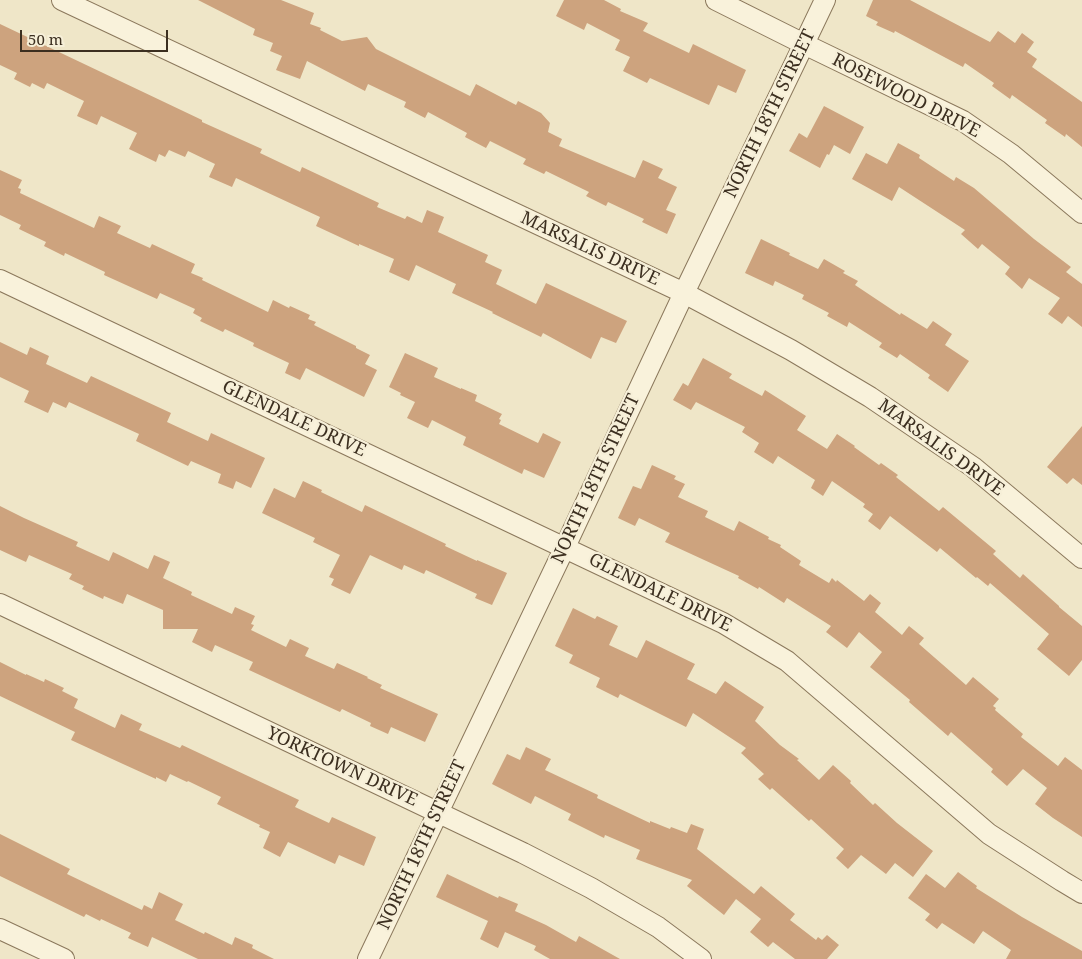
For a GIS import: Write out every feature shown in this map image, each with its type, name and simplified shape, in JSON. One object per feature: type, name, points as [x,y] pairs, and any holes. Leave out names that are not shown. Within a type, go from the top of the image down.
[{"type":"street","name":"MARSALIS DRIVE","points":[[62,0],[684,292],[791,350],[870,397],[973,467],[1082,558]]},
{"type":"street","name":"ROSEWOOD DRIVE","points":[[716,0],[963,121],[1011,154],[1082,213]]},
{"type":"street","name":"NORTH 18TH STREET","points":[[368,959],[565,547],[684,292],[825,0]]},
{"type":"street","name":"GLENDALE DRIVE","points":[[0,280],[723,623],[787,661],[989,834],[1082,893]]},
{"type":"street","name":"YORKTOWN DRIVE","points":[[0,604],[523,853],[591,888],[658,928],[701,959]]},
{"type":"street","points":[[0,929],[64,959]]},
{"type":"building","points":[[198,0],[281,0],[314,13],[310,24],[321,28],[320,30],[342,41],[367,37],[376,49],[470,96],[476,84],[516,105],[518,101],[541,113],[550,123],[548,132],[562,139],[559,146],[635,178],[643,160],[663,169],[658,178],[677,187],[666,210],[676,214],[667,234],[642,222],[644,219],[608,202],[606,206],[586,196],[589,192],[546,171],[544,174],[523,164],[526,159],[490,141],[486,148],[465,137],[467,133],[428,112],[425,118],[404,107],[406,102],[368,84],[365,91],[307,61],[300,79],[276,70],[282,56],[270,51],[273,43],[253,35],[255,29]]},
{"type":"building","points":[[564,0],[604,0],[621,9],[620,11],[648,23],[643,31],[689,53],[693,44],[746,70],[736,93],[718,85],[709,105],[650,78],[647,83],[623,71],[630,57],[615,50],[620,40],[587,23],[584,30],[556,16]]},
{"type":"building","points":[[873,0],[910,0],[990,42],[998,31],[1015,43],[1022,33],[1034,42],[1027,52],[1037,59],[1032,67],[1082,102],[1082,147],[1066,134],[1065,137],[1045,123],[1047,120],[1012,95],[1010,99],[992,86],[994,83],[965,63],[963,67],[895,31],[894,33],[876,25],[878,22],[866,16]]},
{"type":"building","points":[[0,24],[262,149],[260,153],[300,172],[302,167],[379,203],[377,207],[405,219],[407,216],[422,223],[427,210],[444,217],[438,232],[488,255],[485,262],[502,270],[496,284],[536,304],[546,283],[627,321],[616,343],[601,337],[591,359],[543,333],[541,337],[452,293],[456,284],[416,265],[409,281],[389,272],[394,259],[359,244],[359,246],[316,226],[320,217],[236,178],[232,187],[209,177],[215,164],[188,151],[185,157],[169,150],[165,157],[159,154],[156,162],[129,149],[137,133],[101,116],[97,125],[77,116],[84,101],[47,83],[44,89],[32,83],[30,87],[14,79],[17,73],[0,65]]},
{"type":"building","points":[[824,106],[864,127],[850,154],[834,145],[820,168],[789,151],[799,133],[807,138]]},
{"type":"building","points":[[898,143],[920,155],[919,158],[954,181],[956,177],[974,188],[1034,239],[1071,267],[1066,272],[1082,284],[1082,327],[1068,316],[1062,324],[1048,314],[1060,298],[1029,278],[1022,289],[1005,274],[1010,267],[982,244],[978,249],[961,234],[965,230],[899,187],[892,201],[852,179],[866,153],[887,164]]},
{"type":"building","points":[[0,170],[22,180],[18,188],[21,189],[20,193],[94,228],[99,216],[121,226],[117,233],[150,248],[152,244],[195,264],[191,273],[268,312],[273,300],[310,315],[308,319],[316,322],[314,325],[370,355],[365,364],[377,370],[364,397],[306,368],[300,380],[285,373],[289,363],[253,346],[254,343],[225,329],[223,332],[200,321],[202,318],[193,313],[195,309],[160,293],[157,299],[104,275],[105,272],[65,253],[64,256],[44,246],[46,242],[19,229],[21,225],[0,215]]},
{"type":"building","points":[[761,239],[818,269],[824,259],[845,271],[843,273],[858,281],[855,285],[900,315],[901,313],[927,329],[933,321],[952,334],[945,345],[969,361],[948,392],[928,378],[930,375],[900,354],[897,358],[879,347],[882,343],[849,322],[847,327],[827,316],[829,313],[802,299],[804,295],[775,281],[773,286],[745,273]]},
{"type":"building","points":[[0,342],[27,355],[30,347],[49,356],[46,364],[87,383],[91,376],[171,413],[167,422],[208,441],[211,433],[265,458],[251,488],[236,481],[233,489],[218,483],[221,474],[191,461],[188,466],[136,441],[139,434],[69,402],[66,408],[53,402],[48,413],[24,402],[29,391],[0,377]]},
{"type":"building","points":[[405,353],[438,368],[434,377],[477,395],[475,401],[502,414],[499,424],[538,443],[543,433],[561,442],[544,478],[524,469],[522,474],[463,445],[466,437],[432,420],[428,428],[407,418],[415,402],[389,387]]},
{"type":"building","points":[[703,358],[732,374],[729,378],[762,396],[765,390],[806,416],[797,430],[827,449],[837,434],[879,465],[881,463],[898,475],[896,477],[939,511],[943,507],[996,551],[993,554],[1020,578],[1023,574],[1082,626],[1082,660],[1069,676],[1037,649],[1049,634],[990,583],[988,586],[976,578],[940,548],[937,552],[890,516],[880,530],[868,521],[873,514],[863,507],[865,504],[832,481],[823,496],[811,488],[815,480],[778,456],[773,464],[754,452],[759,443],[742,432],[745,427],[696,402],[691,410],[673,400],[683,383],[688,386]]},
{"type":"building","points":[[1082,426],[1082,485],[1073,478],[1067,484],[1047,467]]},
{"type":"building","points":[[652,465],[676,476],[674,479],[685,484],[678,497],[708,511],[705,517],[734,531],[739,521],[781,545],[780,547],[801,561],[799,565],[829,583],[832,578],[836,582],[837,580],[864,601],[870,594],[881,603],[875,612],[902,635],[909,626],[924,638],[919,644],[966,685],[973,677],[999,699],[993,706],[996,708],[995,710],[1023,734],[1021,737],[1058,766],[1065,757],[1082,770],[1082,837],[1035,804],[1047,788],[1023,769],[1007,786],[991,772],[993,769],[951,732],[948,736],[909,702],[910,700],[870,667],[882,652],[859,632],[847,648],[826,632],[831,626],[787,598],[784,603],[759,587],[758,589],[738,578],[739,576],[665,542],[670,533],[639,518],[635,526],[618,518],[633,486],[641,489]]},
{"type":"building","points":[[303,481],[362,512],[365,505],[446,544],[445,546],[507,573],[492,605],[475,598],[477,594],[426,570],[424,574],[404,565],[402,570],[370,555],[350,594],[331,585],[334,579],[329,577],[340,555],[313,542],[315,538],[262,513],[274,488],[295,498]]},
{"type":"building","points":[[0,506],[78,542],[76,546],[109,561],[113,552],[148,569],[154,555],[170,562],[163,578],[192,592],[191,595],[232,614],[235,607],[255,616],[251,624],[254,625],[251,630],[286,647],[290,639],[309,648],[305,656],[334,669],[337,663],[382,685],[380,688],[438,714],[425,742],[391,727],[388,734],[370,726],[371,723],[342,709],[340,712],[249,670],[253,662],[215,645],[212,652],[192,642],[198,629],[163,629],[163,610],[127,594],[123,604],[104,596],[103,599],[82,589],[84,586],[69,579],[72,574],[29,555],[26,562],[0,550]]},
{"type":"building","points":[[573,608],[595,619],[597,616],[618,626],[609,645],[637,658],[646,640],[695,664],[687,679],[716,694],[725,681],[764,707],[755,721],[780,745],[799,759],[797,760],[819,780],[833,765],[873,805],[875,803],[933,851],[913,877],[895,863],[886,874],[861,855],[848,869],[836,858],[844,849],[811,819],[809,821],[772,788],[770,790],[758,779],[764,774],[741,753],[746,748],[693,713],[686,727],[620,694],[618,698],[596,687],[600,678],[569,663],[573,655],[555,646]]},
{"type":"building","points":[[0,662],[26,675],[44,682],[45,679],[64,688],[62,691],[78,699],[74,708],[115,728],[121,714],[142,724],[139,730],[180,748],[182,745],[299,800],[295,807],[329,823],[332,817],[376,837],[364,866],[339,855],[335,864],[288,842],[280,857],[263,848],[270,832],[259,827],[260,825],[217,804],[221,797],[170,774],[166,782],[123,764],[71,740],[75,732],[0,696]]},
{"type":"building","points":[[526,747],[551,759],[545,770],[598,795],[597,798],[650,823],[650,821],[687,833],[691,824],[704,829],[697,849],[754,894],[761,886],[795,914],[790,920],[816,940],[818,937],[822,940],[827,935],[839,945],[827,959],[795,959],[773,942],[768,947],[750,932],[761,919],[736,899],[724,915],[687,886],[692,880],[636,859],[640,850],[605,835],[604,838],[568,820],[571,814],[535,796],[531,804],[492,784],[507,754],[520,760]]},
{"type":"building","points":[[0,834],[70,869],[67,874],[142,910],[144,905],[152,909],[159,892],[183,904],[175,920],[232,945],[235,937],[253,945],[252,948],[274,959],[198,959],[152,937],[148,947],[128,938],[131,933],[101,919],[100,921],[86,914],[84,917],[0,876]]},
{"type":"building","points":[[958,872],[977,886],[976,888],[1082,951],[1082,959],[1006,959],[1011,950],[983,931],[974,944],[942,923],[937,929],[925,920],[930,914],[908,898],[926,874],[945,888]]},
{"type":"building","points":[[447,874],[498,898],[499,896],[518,904],[515,911],[546,925],[576,942],[579,936],[620,959],[550,959],[534,950],[536,946],[505,932],[498,948],[480,939],[488,921],[436,897]]}]
